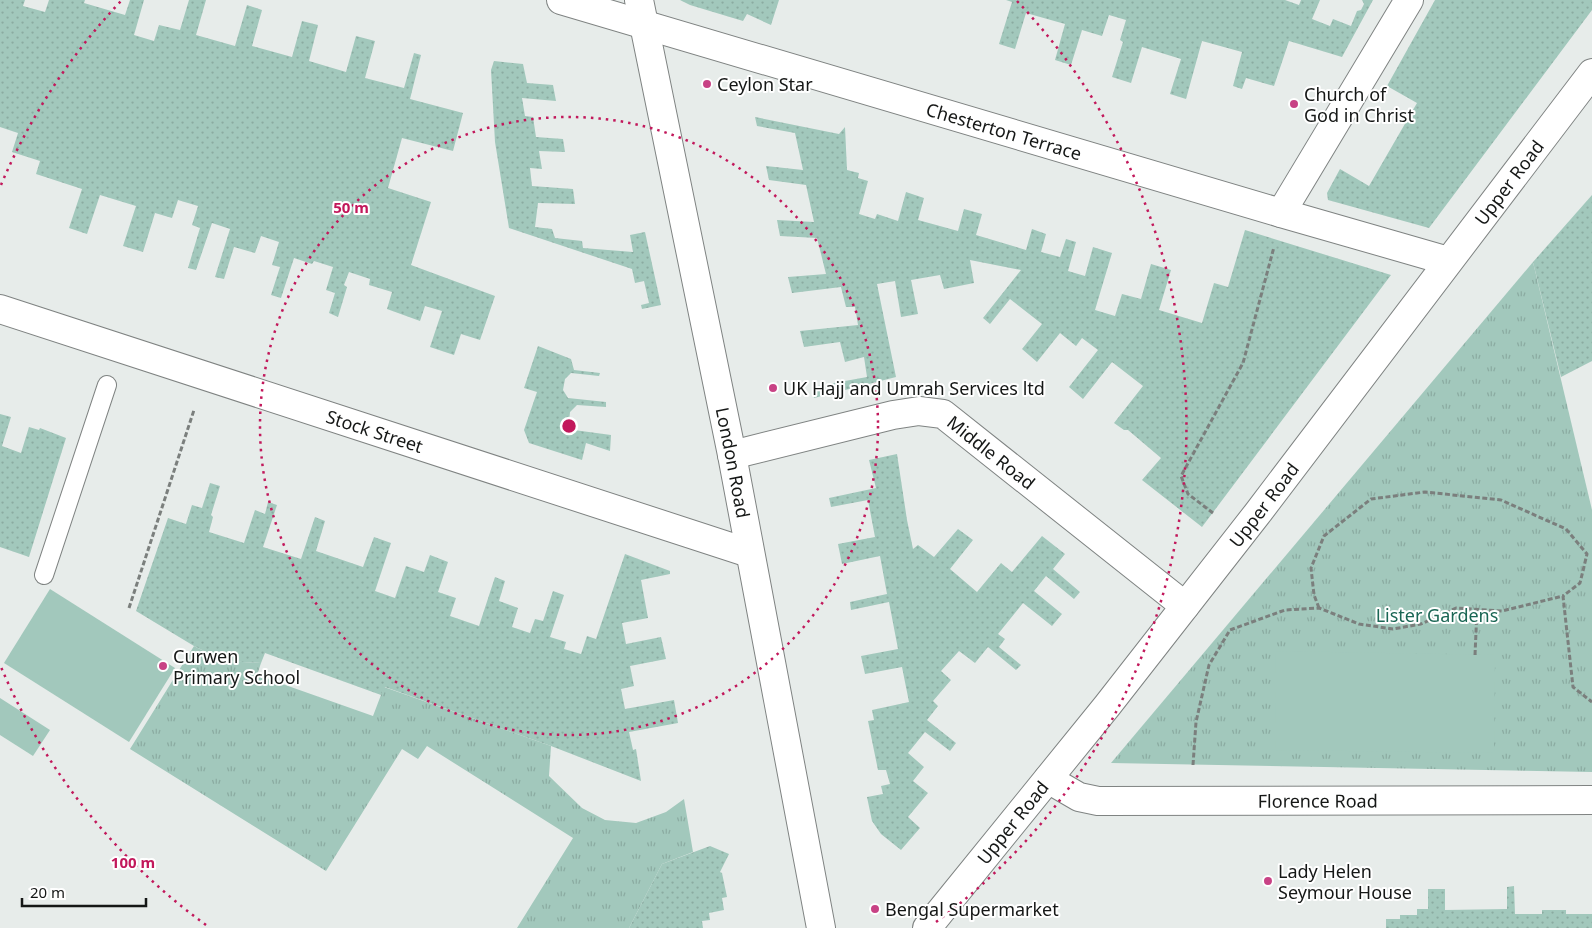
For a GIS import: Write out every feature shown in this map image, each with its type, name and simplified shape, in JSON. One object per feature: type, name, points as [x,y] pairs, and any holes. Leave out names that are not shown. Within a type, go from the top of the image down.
[{"type":"street","name":"Chesterton Terrace","points":[[562,0],[642,12],[1281,213],[1448,261]]},
{"type":"street","points":[[1281,213],[1409,0]]},
{"type":"street","name":"London Road","points":[[642,12],[732,455],[821,928]]},
{"type":"street","name":"Upper Road","points":[[927,928],[1048,779],[1241,535],[1592,73]]},
{"type":"street","name":"Stock Street","points":[[0,309],[749,553]]},
{"type":"street","name":"Middle Road","points":[[732,455],[893,415],[919,411],[943,414],[1185,606]]},
{"type":"street","name":"Florence Road","points":[[1048,779],[1079,797],[1098,801],[1592,800]]},
{"type":"lane","points":[[44,575],[107,385]]},
{"type":"path","points":[[1241,535],[1188,494],[1181,476],[1243,363],[1276,240],[1281,213]]},
{"type":"path","points":[[129,608],[189,425],[207,377]]},
{"type":"path","points":[[1191,800],[1196,722],[1209,666],[1230,630],[1285,610],[1319,608],[1359,624],[1393,629],[1421,624],[1456,608],[1502,611],[1564,596],[1580,584],[1587,554],[1566,529],[1501,500],[1425,492],[1371,499],[1324,536],[1311,568],[1314,595],[1319,608]]},
{"type":"path","points":[[1564,596],[1573,687],[1592,702]]},
{"type":"path","points":[[1475,655],[1477,609]]},
{"type":"green space","points":[[0,0],[25,0],[23,6],[45,12],[49,0],[85,0],[84,3],[125,15],[130,0],[144,0],[134,35],[154,41],[159,25],[180,30],[189,0],[206,0],[196,35],[235,46],[247,5],[262,10],[252,46],[292,57],[302,21],[318,25],[309,61],[346,72],[356,36],[375,41],[365,78],[404,88],[414,53],[421,55],[410,99],[463,113],[453,151],[402,138],[388,188],[431,202],[411,265],[495,296],[480,340],[461,334],[454,355],[430,347],[442,311],[425,306],[420,321],[387,309],[392,292],[369,285],[370,279],[349,272],[344,285],[347,287],[338,317],[329,313],[335,293],[326,290],[333,267],[314,261],[312,264],[294,258],[281,298],[271,295],[280,267],[272,265],[279,242],[261,236],[255,253],[234,247],[224,279],[215,277],[230,229],[212,223],[196,270],[188,268],[200,228],[192,225],[198,206],[178,200],[172,218],[155,213],[143,252],[123,246],[136,206],[100,195],[87,234],[69,228],[82,189],[36,174],[40,161],[12,152],[18,133],[0,127]]},
{"type":"green space","points":[[680,0],[779,0],[771,25],[747,14],[743,21],[690,5]]},
{"type":"green space","points":[[1006,0],[1285,0],[1299,5],[1301,0],[1320,0],[1312,19],[1330,26],[1333,19],[1351,26],[1357,11],[1361,10],[1364,4],[1362,0],[1373,0],[1342,57],[1289,41],[1274,86],[1246,78],[1242,89],[1233,86],[1242,52],[1202,41],[1186,99],[1170,94],[1181,59],[1142,47],[1131,83],[1112,77],[1123,42],[1120,40],[1126,20],[1109,15],[1102,36],[1082,30],[1071,65],[1055,60],[1065,24],[1026,13],[1015,49],[999,44],[1012,2]]},
{"type":"green space","points":[[1435,0],[1592,0],[1592,10],[1429,228],[1328,200],[1327,193],[1340,169],[1369,186],[1417,103],[1387,86]]},
{"type":"green space","points":[[494,61],[523,64],[527,83],[553,85],[556,101],[522,98],[525,116],[533,117],[536,137],[563,139],[565,152],[539,151],[542,169],[530,168],[532,186],[573,189],[575,204],[538,203],[535,227],[552,229],[555,238],[582,241],[583,248],[633,252],[630,235],[645,232],[661,305],[642,309],[641,305],[649,303],[644,281],[635,283],[632,269],[509,228],[495,142],[491,70]]},
{"type":"green space","points":[[755,117],[839,134],[845,127],[847,170],[859,173],[858,178],[868,181],[859,214],[875,219],[877,214],[898,221],[906,192],[924,198],[918,220],[958,231],[964,209],[982,214],[976,235],[1026,250],[1032,229],[1046,234],[1041,252],[1060,257],[1066,239],[1076,242],[1068,271],[1085,276],[1093,247],[1112,253],[1095,310],[1115,316],[1122,294],[1141,299],[1151,264],[1171,270],[1159,310],[1202,323],[1214,283],[1228,287],[1245,230],[1391,275],[1202,527],[1142,480],[1161,458],[1128,430],[1124,430],[1114,423],[1143,386],[1112,362],[1083,399],[1069,387],[1098,350],[1082,338],[1076,346],[1060,333],[1037,362],[1022,349],[1042,324],[1010,299],[990,324],[983,318],[1021,270],[970,260],[974,283],[944,289],[940,275],[911,280],[918,314],[901,317],[895,281],[877,284],[896,377],[814,398],[812,387],[867,377],[864,357],[845,362],[840,342],[804,347],[800,331],[858,325],[855,307],[846,307],[841,287],[792,293],[788,277],[826,274],[817,238],[780,236],[777,220],[814,222],[806,185],[769,180],[766,166],[803,170],[795,133],[757,126]]},
{"type":"green space","points":[[1592,195],[1592,361],[1561,377],[1533,262]]},
{"type":"green space","name":"Lister Gardens","points":[[1533,262],[1592,510],[1592,772],[1111,763]]},
{"type":"green space","points":[[538,346],[571,359],[574,370],[600,373],[599,376],[571,373],[565,379],[563,390],[568,398],[606,402],[606,407],[577,405],[570,412],[569,422],[574,430],[611,435],[610,451],[586,443],[582,460],[529,443],[524,430],[537,392],[524,388]]},
{"type":"green space","points":[[0,414],[11,417],[2,446],[21,453],[29,427],[39,430],[40,428],[66,438],[29,557],[0,547]]},
{"type":"green space","points":[[897,454],[913,549],[918,545],[934,557],[958,529],[973,540],[950,569],[977,592],[1001,563],[1012,572],[1042,536],[1065,554],[1053,569],[1080,592],[1074,599],[1046,576],[1034,591],[1062,614],[1052,626],[1023,603],[998,634],[1005,639],[999,647],[1021,665],[1016,670],[988,647],[975,663],[959,651],[941,671],[951,680],[933,701],[938,706],[927,720],[956,743],[950,751],[925,732],[908,753],[924,767],[913,781],[928,793],[908,817],[920,828],[901,850],[881,834],[872,821],[867,797],[883,794],[881,786],[890,784],[886,770],[878,770],[868,721],[874,720],[872,710],[909,702],[902,667],[865,674],[861,656],[898,649],[889,602],[851,610],[850,602],[887,594],[880,556],[842,564],[838,544],[875,537],[868,500],[831,507],[829,498],[876,488],[869,460]]},
{"type":"green space","points":[[210,483],[220,486],[211,515],[213,517],[209,532],[244,543],[255,510],[265,514],[268,502],[277,505],[263,547],[301,559],[315,517],[325,521],[316,551],[363,567],[374,537],[391,543],[375,591],[395,598],[406,566],[424,572],[430,555],[448,562],[438,592],[456,598],[450,616],[479,626],[495,577],[505,581],[499,601],[518,608],[512,627],[530,633],[535,619],[543,621],[553,591],[564,595],[550,637],[566,642],[564,649],[581,654],[587,636],[596,639],[625,554],[670,571],[670,574],[641,580],[648,618],[622,623],[626,644],[661,637],[666,659],[630,666],[634,686],[621,689],[625,709],[674,700],[678,723],[629,732],[633,750],[636,749],[641,781],[551,746],[385,687],[381,695],[265,653],[261,663],[224,661],[194,646],[136,611],[168,518],[186,524],[192,505],[202,508]]},
{"type":"green space","points":[[50,589],[175,668],[129,742],[4,663]]},
{"type":"green space","points":[[194,646],[224,661],[261,663],[257,675],[373,716],[384,687],[551,746],[549,776],[582,808],[605,820],[636,823],[666,812],[684,799],[693,852],[662,864],[629,928],[517,928],[573,838],[427,746],[418,759],[402,749],[326,871],[130,749]]},
{"type":"green space","points":[[1276,651],[1495,655],[1494,753],[1275,750]]},
{"type":"green space","points":[[0,698],[50,730],[33,756],[0,735]]},
{"type":"green space","points":[[710,846],[729,854],[720,872],[722,873],[727,897],[722,898],[724,910],[709,913],[710,920],[702,921],[703,928],[629,928],[662,864]]},
{"type":"green space","points":[[1514,886],[1515,914],[1542,914],[1542,910],[1566,910],[1566,914],[1592,914],[1592,928],[1386,928],[1386,919],[1400,919],[1400,915],[1417,915],[1417,909],[1428,909],[1428,889],[1445,889],[1445,910],[1507,909],[1507,887]]},
{"type":"place","name":"Ceylon Star","points":[[707,84]]},
{"type":"place","name":"Church of God in Christ","points":[[1294,104]]},
{"type":"place","name":"UK Hajj and Umrah Services ltd","points":[[773,388]]},
{"type":"place","name":"Curwen Primary School","points":[[163,666]]},
{"type":"place","name":"Lady Helen Seymour House","points":[[1268,881]]},
{"type":"place","name":"Bengal Supermarket","points":[[875,909]]}]
